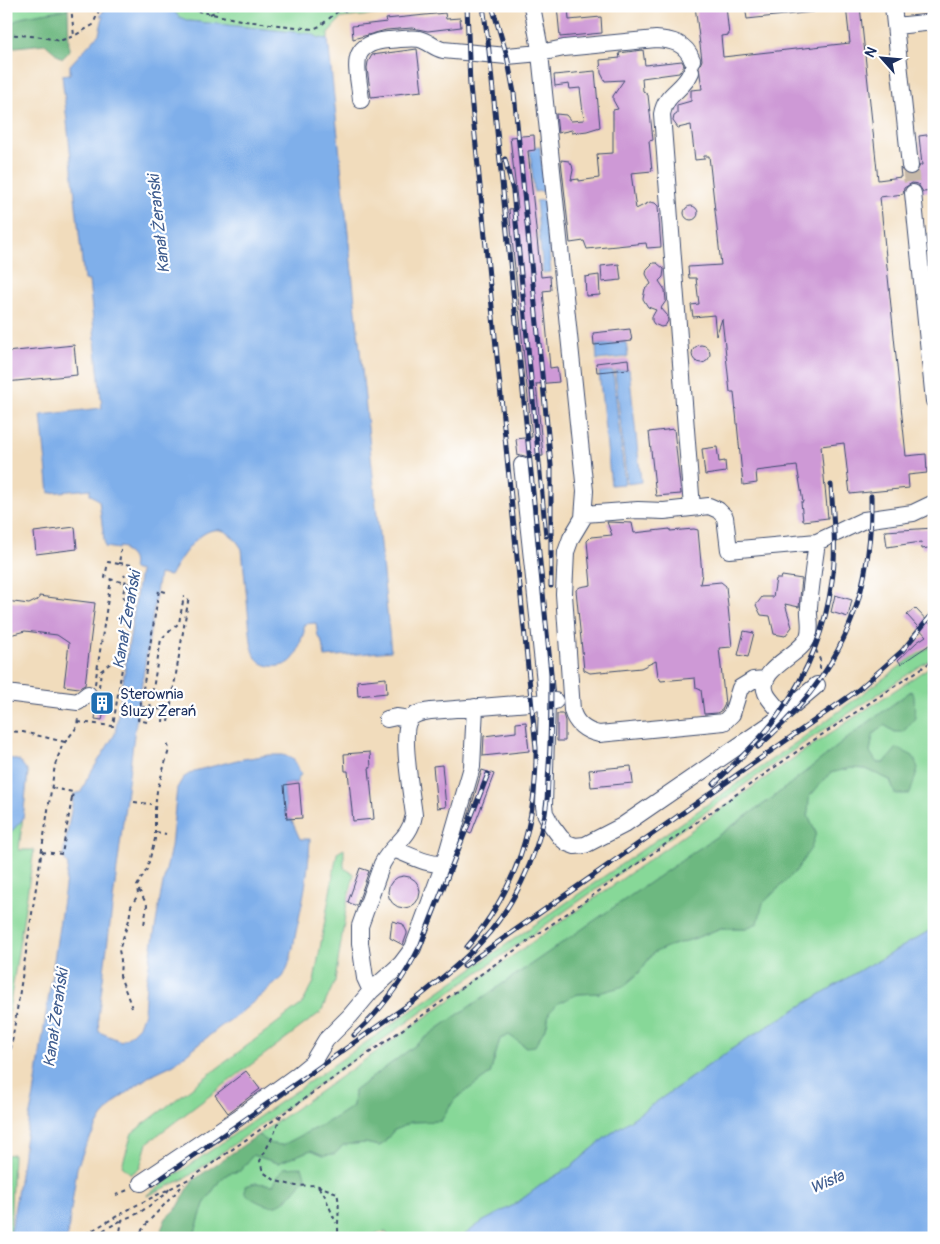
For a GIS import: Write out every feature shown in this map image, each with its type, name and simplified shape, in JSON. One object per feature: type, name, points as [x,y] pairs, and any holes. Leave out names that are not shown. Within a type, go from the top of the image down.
[{"type":"lane","points":[[532,6],[540,54],[585,480],[586,500],[584,514],[566,552],[564,594],[571,699],[574,716],[585,730],[599,734],[724,722],[732,714],[740,688],[753,680],[766,679]]},
{"type":"lane","points":[[894,6],[910,166]]},
{"type":"lane","points":[[896,26],[934,22]]},
{"type":"lane","points":[[361,100],[357,58],[363,48],[377,42],[414,38],[443,50],[507,56],[540,54],[564,48],[656,39],[679,43],[690,55],[691,66],[678,89],[664,104],[662,114],[692,508]]},
{"type":"lane","points":[[913,193],[934,401]]},
{"type":"lane","points":[[522,465],[547,701],[543,798],[545,813],[560,838],[575,846],[585,845],[622,826],[782,715],[817,685]]},
{"type":"lane","points":[[584,514],[638,510],[664,511],[709,506],[718,510],[725,517],[729,550],[817,542],[864,520],[913,513],[934,503]]},
{"type":"lane","points":[[782,715],[766,693],[766,679],[770,672],[796,652],[808,638],[810,628],[809,610],[817,542]]},
{"type":"lane","points":[[6,693],[86,696]]},
{"type":"lane","points":[[371,991],[365,978],[360,943],[360,926],[382,864],[391,851],[407,835],[412,824],[414,815],[406,740],[407,726],[410,719],[418,714],[431,711],[571,699]]},
{"type":"lane","points":[[141,1183],[238,1118],[312,1063],[326,1040],[371,991],[401,964],[413,948],[444,864],[472,767],[475,707]]},
{"type":"lane","points":[[387,718],[410,719]]},
{"type":"lane","points":[[391,851],[396,850],[427,863],[444,864]]},
{"type":"path","points":[[72,6],[74,36]]},
{"type":"path","points":[[6,34],[43,37],[59,41],[74,36],[93,24],[100,10],[99,6]]},
{"type":"path","points":[[174,6],[245,21],[312,29],[320,26],[337,12],[375,6]]},
{"type":"path","points":[[210,14],[217,11],[217,6]]},
{"type":"path","points":[[119,563],[122,550]]},
{"type":"path","points":[[78,722],[113,726],[135,585],[105,578],[108,562],[133,565]]},
{"type":"path","points":[[118,696],[98,692],[101,671],[118,657],[126,605],[123,595],[126,578],[124,575]]},
{"type":"path","points":[[6,1081],[55,766],[62,746],[77,727],[86,696],[110,579]]},
{"type":"path","points":[[147,722],[138,720],[159,590],[169,593]]},
{"type":"path","points":[[150,708],[161,639],[179,623],[184,596]]},
{"type":"path","points":[[168,722],[189,596]]},
{"type":"path","points":[[808,638],[815,647],[820,660],[821,669],[817,685]]},
{"type":"path","points":[[136,1238],[148,1222],[186,1182],[794,754],[934,660]]},
{"type":"path","points":[[140,707],[164,710],[163,722]]},
{"type":"path","points":[[6,731],[23,732],[65,742]]},
{"type":"path","points":[[144,925],[147,905],[137,886],[147,870],[155,839],[155,809],[169,748],[167,744]]},
{"type":"path","points":[[42,852],[62,854],[73,792],[52,788]]},
{"type":"path","points":[[134,802],[150,804]]},
{"type":"path","points":[[156,832],[166,834]]},
{"type":"path","points":[[132,1008],[120,976],[121,960],[119,950],[129,920],[131,906],[138,896],[139,890]]},
{"type":"path","points":[[281,1115],[274,1134],[260,1161],[264,1172],[276,1181],[296,1186],[317,1185],[337,1193],[339,1202],[338,1237]]},
{"type":"path","points":[[81,1237],[131,1208],[186,1182]]},
{"type":"path","points":[[317,1185],[324,1194],[338,1227]]},
{"type":"path","points":[[89,1238],[122,1220],[140,1214],[166,1194],[169,1189]]},
{"type":"path","points":[[122,1220],[120,1232],[122,1238]]},
{"type":"green space","points":[[6,6],[68,6],[68,9],[25,16],[6,26]]},
{"type":"green space","points":[[178,6],[459,6],[341,18],[328,33],[328,39],[319,38],[312,34],[189,21],[179,18],[173,11],[173,8]]},
{"type":"green space","points":[[68,9],[69,52],[62,59],[45,44],[6,48],[7,25],[25,16]]},
{"type":"green space","points":[[934,644],[934,657],[801,745],[186,1178],[147,1196],[801,739],[906,662]]},
{"type":"green space","points":[[934,664],[934,676],[928,682],[930,693],[934,698],[934,928],[867,966],[742,1042],[606,1137],[572,1166],[545,1182],[514,1205],[482,1222],[460,1238],[389,1238],[386,1232],[377,1233],[369,1238],[193,1238],[204,1204],[220,1180],[229,1173],[240,1171],[253,1155],[278,1163],[311,1150],[335,1154],[343,1145],[365,1143],[379,1146],[383,1144],[393,1131],[411,1122],[441,1121],[454,1099],[490,1074],[500,1039],[509,1035],[526,1047],[547,1025],[549,1013],[558,1003],[578,994],[599,993],[638,974],[653,953],[669,946],[721,928],[746,928],[763,903],[796,871],[816,833],[808,816],[809,797],[830,773],[851,768],[866,769],[890,780],[884,763],[876,763],[870,752],[873,734],[884,725],[895,732],[911,691],[771,799],[440,1027],[354,1091],[353,1106],[333,1119],[283,1145],[272,1144],[258,1135],[801,753]],"holes":[[[256,1183],[273,1185],[294,1191],[286,1201],[245,1186]]]},
{"type":"green space","points":[[911,691],[914,696],[915,718],[903,732],[895,732],[884,725],[873,734],[870,752],[877,763],[884,763],[897,748],[913,756],[918,768],[910,794],[895,794],[890,780],[866,769],[851,768],[830,773],[809,797],[808,816],[816,833],[811,848],[796,871],[763,903],[758,923],[746,928],[721,928],[669,946],[653,953],[638,974],[624,986],[599,993],[578,994],[558,1003],[549,1013],[547,1025],[535,1046],[526,1047],[509,1035],[500,1039],[490,1074],[455,1099],[441,1121],[411,1122],[393,1131],[383,1144],[379,1146],[365,1143],[343,1145],[335,1154],[323,1155],[311,1150],[278,1163],[253,1155],[240,1171],[229,1173],[220,1180],[204,1204],[193,1238],[169,1238],[161,1230],[166,1218],[178,1207],[192,1181],[258,1135],[272,1144],[283,1145],[333,1119],[353,1106],[354,1091],[440,1027],[771,799]]},
{"type":"green space","points":[[28,772],[19,850],[34,850],[6,1029],[6,819]]},
{"type":"green space","points":[[344,849],[344,868],[354,874],[347,903],[335,981],[321,1012],[147,1143],[140,1168],[131,1174],[122,1166],[132,1133],[302,1004],[314,982],[337,853]]},
{"type":"green space","points":[[13,1154],[10,1238],[6,1238],[6,1155]]},
{"type":"green space","points":[[302,1167],[306,1178],[279,1204],[273,1206],[265,1205],[245,1194],[245,1186],[256,1183],[273,1185],[283,1168]]},
{"type":"water","name":"Kanał Żerański","points":[[104,6],[170,6],[179,17],[189,21],[312,34],[319,38],[328,39],[391,651],[325,657],[321,639],[318,637],[316,623],[304,624],[304,636],[290,662],[281,666],[271,666],[262,663],[255,656],[251,644],[242,549],[232,536],[222,530],[212,530],[202,535],[184,554],[170,576],[159,574],[134,735],[98,1018],[99,1032],[121,1041],[139,1026],[144,1012],[146,983],[161,893],[171,847],[177,788],[183,778],[194,771],[237,760],[269,755],[283,755],[293,758],[301,774],[296,783],[284,785],[287,819],[291,819],[300,839],[310,839],[305,886],[293,949],[283,977],[174,1064],[151,1075],[119,1098],[102,1117],[85,1147],[77,1168],[67,1238],[10,1238],[34,1095],[68,866],[63,856],[74,794],[81,792],[115,734],[140,571],[132,569],[132,559],[124,551],[124,548],[105,547],[99,501],[90,494],[90,489],[49,493],[41,415],[102,408],[89,281],[84,280],[62,75],[70,74],[70,65],[99,34],[103,17],[100,16]]},
{"type":"water","points":[[540,147],[544,191],[534,192],[530,148]]},
{"type":"water","points":[[544,200],[551,272],[543,273],[536,201]]},
{"type":"water","points":[[626,342],[628,357],[597,360],[596,345]]},
{"type":"water","points":[[629,369],[641,482],[627,484],[615,371]]},
{"type":"water","points":[[613,371],[625,484],[611,485],[599,372]]},
{"type":"water","points":[[6,757],[20,761],[28,772],[23,819],[11,832],[6,849]]},
{"type":"water","name":"Wisła","points":[[934,928],[934,1238],[460,1238],[482,1222],[514,1205],[545,1182],[572,1166],[606,1137],[742,1042],[867,966]]},
{"type":"building","points":[[557,6],[568,6],[569,20],[601,17],[602,33],[560,37]]},
{"type":"building","points":[[695,6],[726,6],[729,35],[721,36],[723,57],[850,43],[846,6],[860,6],[878,180],[901,177],[900,168],[906,175],[912,176],[916,174],[920,165],[922,165],[919,136],[934,134],[934,191],[923,192],[918,184],[912,183],[904,188],[903,194],[880,197],[906,456],[926,454],[927,473],[908,475],[909,488],[850,494],[844,443],[821,446],[828,518],[803,521],[801,502],[803,502],[797,466],[756,471],[757,483],[743,485],[734,392],[730,392],[722,319],[716,336],[714,315],[693,317],[691,305],[699,304],[696,278],[689,278],[688,267],[721,265],[709,156],[704,156],[704,159],[695,160],[691,125],[678,128],[673,121],[674,116],[677,114],[677,105],[691,101],[691,90],[702,89],[699,67],[702,60]]},
{"type":"building","points":[[745,6],[814,6],[814,12],[747,19]]},
{"type":"building","points":[[445,13],[446,19],[460,18],[461,27],[428,31],[412,28],[386,30],[353,39],[352,26],[387,22],[386,19]]},
{"type":"building","points":[[417,49],[422,91],[371,97],[367,68],[372,55]]},
{"type":"building","points":[[643,50],[645,65],[682,61],[684,65],[679,73],[642,78],[643,91],[648,95],[653,140],[649,141],[652,171],[631,173],[636,209],[650,202],[658,206],[661,247],[647,248],[646,243],[587,249],[584,241],[570,243],[561,160],[569,161],[572,165],[571,180],[579,179],[579,181],[599,178],[597,154],[613,153],[613,110],[618,109],[613,96],[624,80],[605,81],[601,73],[600,60],[620,58],[619,53]]},
{"type":"building","points":[[595,71],[600,127],[587,131],[572,133],[572,130],[558,133],[556,114],[566,115],[571,121],[584,120],[580,88],[570,89],[569,84],[555,86],[554,75]]},
{"type":"building","points":[[534,135],[535,150],[528,151],[541,277],[550,276],[551,290],[543,291],[550,368],[557,367],[559,382],[536,384],[543,456],[528,457],[518,456],[516,439],[532,437],[509,209],[518,208],[510,137]]},
{"type":"building","points":[[688,206],[694,206],[698,213],[694,220],[688,220],[684,216],[684,210]]},
{"type":"building","points":[[653,263],[657,263],[664,269],[663,277],[659,281],[665,290],[666,301],[661,308],[667,315],[668,321],[665,326],[661,327],[652,321],[656,310],[648,307],[643,299],[645,289],[651,284],[646,274],[647,269]]},
{"type":"building","points":[[619,264],[621,280],[602,282],[601,266]]},
{"type":"building","points":[[599,275],[600,295],[586,296],[585,277]]},
{"type":"building","points":[[630,329],[632,341],[594,345],[593,333]]},
{"type":"building","points":[[74,345],[77,375],[6,382],[6,352]]},
{"type":"building","points":[[701,345],[709,350],[710,354],[705,362],[701,363],[693,358],[692,354],[697,346]]},
{"type":"building","points":[[628,359],[629,369],[597,372],[596,363]]},
{"type":"building","points":[[674,429],[681,494],[656,496],[649,432]]},
{"type":"building","points":[[717,447],[719,462],[725,461],[726,472],[705,475],[702,449]]},
{"type":"building","points":[[607,522],[632,523],[634,533],[670,529],[670,531],[698,530],[702,574],[700,584],[721,582],[726,586],[732,647],[719,648],[725,704],[722,710],[717,713],[704,714],[701,690],[696,688],[695,678],[661,681],[658,676],[656,661],[641,668],[590,673],[584,670],[576,590],[580,587],[591,585],[587,541],[591,537],[612,535]]},
{"type":"building","points":[[75,527],[77,549],[36,554],[34,532]]},
{"type":"building","points":[[934,528],[934,547],[922,549],[921,542],[887,547],[885,531]]},
{"type":"building","points":[[782,576],[802,579],[799,607],[785,604],[792,627],[785,636],[774,634],[770,616],[761,615],[756,605],[762,597],[773,597],[776,579],[781,579]]},
{"type":"building","points":[[835,595],[852,600],[848,617],[831,612]]},
{"type":"building","points":[[39,596],[95,603],[85,685],[79,688],[64,686],[69,643],[57,635],[25,631],[6,636],[6,601],[29,604],[39,599]]},
{"type":"building","points":[[915,608],[934,628],[934,644],[932,643],[901,664],[898,660],[926,636],[907,615]]},
{"type":"building","points":[[744,631],[754,633],[748,657],[738,655]]},
{"type":"building","points":[[386,678],[387,693],[358,696],[357,681]]},
{"type":"building","points":[[98,698],[107,699],[102,720],[95,719]]},
{"type":"building","points":[[557,714],[563,714],[565,741],[557,741]]},
{"type":"building","points":[[526,722],[529,751],[483,756],[484,736],[516,732],[516,723]]},
{"type":"building","points":[[370,752],[371,768],[369,768],[374,819],[353,821],[348,771],[345,771],[344,754]]},
{"type":"building","points":[[442,765],[446,807],[437,808],[433,766]]},
{"type":"building","points":[[631,766],[633,783],[591,787],[589,770]]},
{"type":"building","points":[[482,770],[494,774],[471,834],[464,831]]},
{"type":"building","points":[[299,783],[302,818],[287,819],[284,785]]},
{"type":"building","points":[[360,868],[369,871],[357,905],[354,905],[348,902]]},
{"type":"building","points":[[404,876],[410,877],[415,881],[419,886],[419,898],[415,903],[410,907],[404,908],[398,907],[393,903],[389,898],[388,892],[389,886],[393,881],[398,877]]},
{"type":"building","points":[[392,921],[403,924],[407,932],[403,945],[390,938]]},
{"type":"building","points":[[246,1071],[260,1089],[228,1113],[215,1095]]},
{"type":"tunnel","points":[[910,166],[913,193]]},
{"type":"railway","points":[[467,6],[470,86],[536,748],[533,803],[521,854],[499,902],[467,947]]},
{"type":"railway","points":[[153,1184],[415,1000],[465,958],[493,929],[513,898],[522,882],[541,831],[548,793],[551,673],[483,6]]},
{"type":"railway","points":[[492,6],[507,56],[514,93],[551,465],[551,586]]},
{"type":"railway","points":[[505,159],[513,191],[546,536]]},
{"type":"railway","points":[[714,784],[774,721],[800,681],[814,649],[825,615],[833,569],[834,533],[831,485]]},
{"type":"railway","points":[[758,747],[786,721],[810,693],[829,665],[845,635],[857,603],[865,570],[870,534],[871,496]]},
{"type":"railway","points":[[464,966],[858,690],[902,651],[934,612]]},
{"type":"railway","points":[[354,1035],[374,1015],[400,981],[421,944],[488,774]]},
{"type":"place","name":"Sterownia Śluzy Żerań","points":[[102,703]]}]
